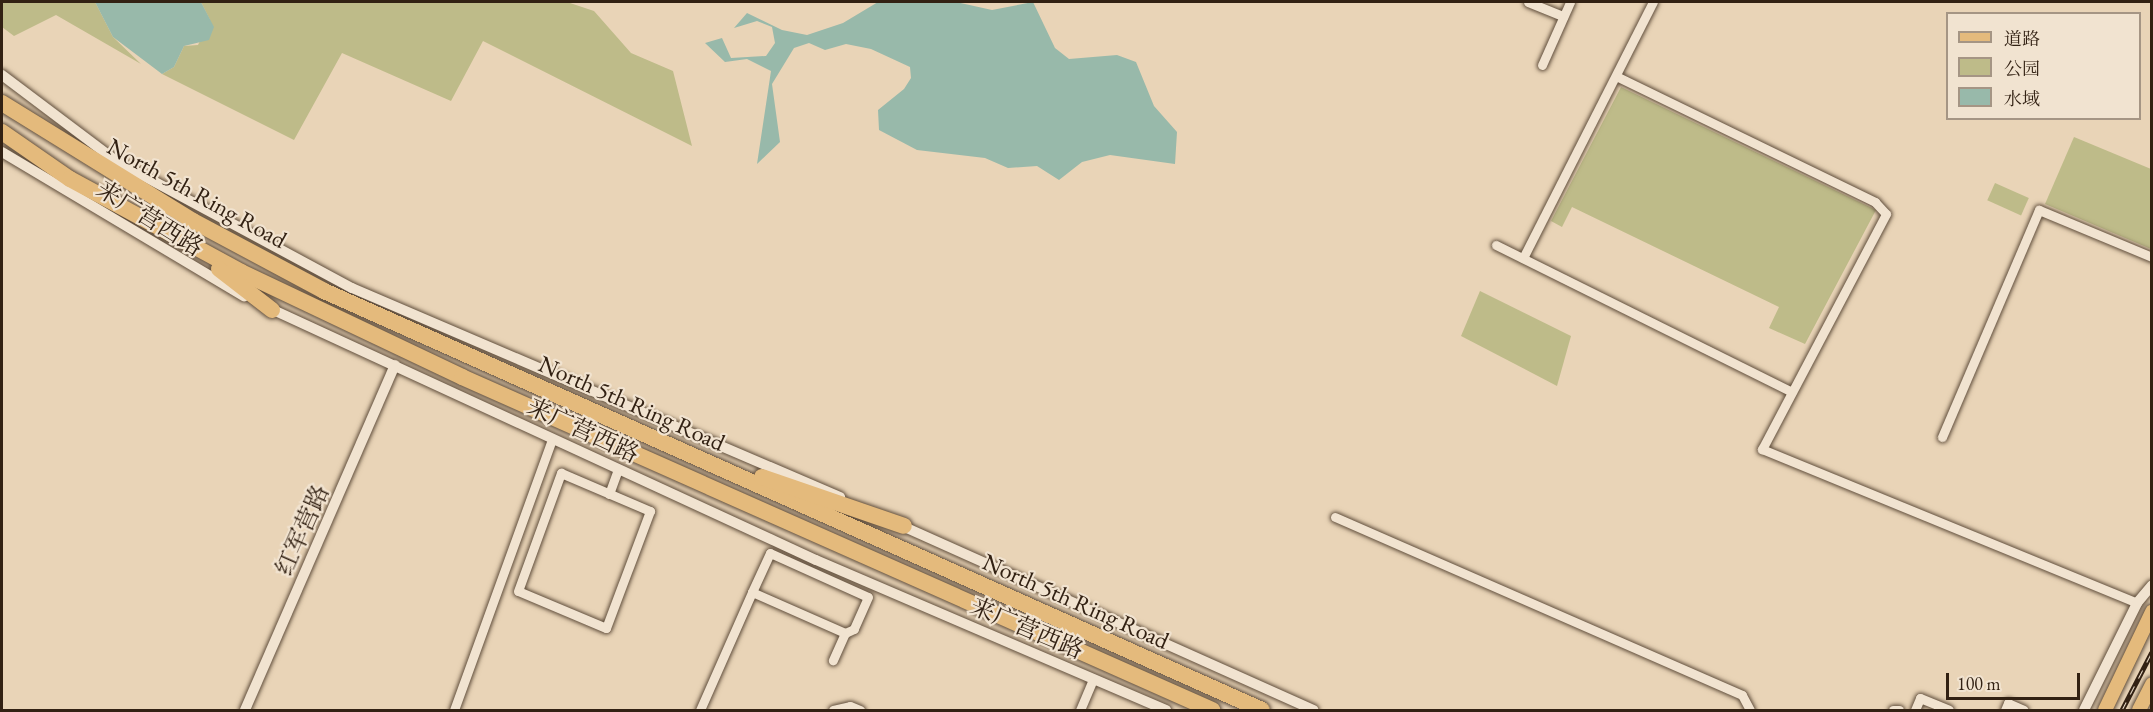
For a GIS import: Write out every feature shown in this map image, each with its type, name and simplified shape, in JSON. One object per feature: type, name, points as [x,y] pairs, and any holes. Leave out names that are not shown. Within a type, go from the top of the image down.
[{"type":"highway","name":"North 5th Ring Road","points":[[2,103],[193,221],[324,291],[1262,711]]},
{"type":"highway","name":"North 5th Ring Road","points":[[2,132],[70,179],[190,247],[462,377],[1212,711]]},
{"type":"highway","points":[[190,247],[272,310]]},
{"type":"highway","points":[[684,452],[904,526]]},
{"type":"main road","points":[[2105,711],[2135,642],[2151,612]]},
{"type":"main road","points":[[2139,711],[2151,684]]},
{"type":"street","points":[[1528,2],[1563,16]]},
{"type":"street","points":[[1542,65],[1570,2]]},
{"type":"street","points":[[1523,258],[1618,77],[1653,2]]},
{"type":"street","points":[[2,75],[116,161],[352,288],[729,445],[1314,711]]},
{"type":"street","points":[[1618,77],[1875,202],[1886,214],[1762,449],[2137,603]]},
{"type":"street","name":"来广营西路","points":[[2,152],[201,274],[272,310],[830,566],[1166,711]]},
{"type":"street","points":[[1942,437],[2039,210],[2151,257]]},
{"type":"street","points":[[1496,245],[1792,392]]},
{"type":"street","name":"红军营路","points":[[245,711],[395,365]]},
{"type":"street","points":[[454,711],[552,439]]},
{"type":"street","points":[[609,494],[618,469]]},
{"type":"street","points":[[561,473],[609,494],[650,511],[606,628],[518,591],[561,473]]},
{"type":"street","points":[[1335,517],[1743,694],[1750,711]]},
{"type":"street","points":[[700,711],[752,592],[770,553],[868,597],[854,630],[845,633],[752,592]]},
{"type":"street","points":[[825,578],[830,566]]},
{"type":"street","points":[[2084,711],[2137,603],[2151,585]]},
{"type":"street","points":[[2135,642],[2137,603]]},
{"type":"street","points":[[833,660],[845,633]]},
{"type":"street","points":[[1080,711],[1093,679]]},
{"type":"street","points":[[1915,711],[1920,698],[1949,711]]},
{"type":"street","points":[[2005,711],[2008,704],[2024,711]]},
{"type":"street","points":[[833,711],[850,706],[860,711]]},
{"type":"street","points":[[1893,711],[1899,711]]},
{"type":"green space","points":[[2,2],[95,2],[113,37],[141,64],[56,15],[14,36],[2,27]]},
{"type":"green space","points":[[201,2],[567,2],[594,11],[631,53],[673,71],[692,146],[483,41],[451,101],[342,53],[294,140],[162,74],[174,67],[184,46],[198,45],[210,20]]},
{"type":"green space","points":[[1621,87],[1876,210],[1805,344],[1769,328],[1779,307],[1572,207],[1562,227],[1551,221]]},
{"type":"green space","points":[[2074,137],[2151,169],[2151,249],[2045,204]]},
{"type":"green space","points":[[1995,183],[2029,198],[2021,215],[1987,200]]},
{"type":"green space","points":[[1480,291],[1571,336],[1557,386],[1461,336]]},
{"type":"water","points":[[95,2],[201,2],[214,27],[209,40],[184,46],[174,67],[162,74],[113,37]]},
{"type":"water","points":[[878,2],[956,2],[992,10],[1033,2],[1055,48],[1069,59],[1117,55],[1136,62],[1154,106],[1177,132],[1175,164],[1110,155],[1082,162],[1059,180],[1037,166],[1008,168],[985,158],[917,150],[879,130],[878,110],[904,89],[911,78],[910,67],[871,49],[846,44],[825,50],[809,43],[794,48],[772,84],[780,142],[757,164],[771,71],[747,59],[725,62],[705,43],[722,38],[731,58],[766,56],[775,43],[772,27],[757,21],[734,28],[747,13],[782,30],[807,35],[843,23]]},
{"type":"railway","points":[[2122,710],[2152,652]]}]
